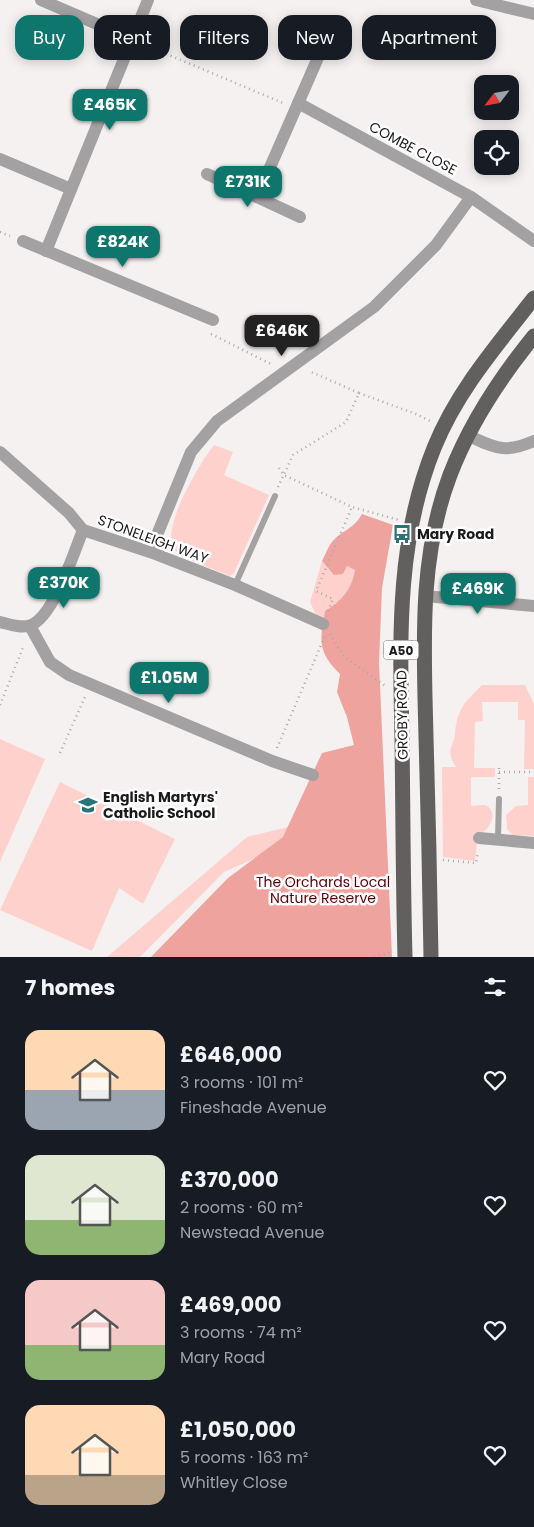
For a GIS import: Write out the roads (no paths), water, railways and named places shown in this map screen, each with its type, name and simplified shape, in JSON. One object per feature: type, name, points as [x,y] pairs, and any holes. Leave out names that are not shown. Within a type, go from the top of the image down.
[{"type":"main road","name":"GROBY ROAD","points":[[405,957],[401,662],[403,570],[410,524],[422,481],[443,429],[469,381],[534,298]]},
{"type":"main road","name":"GROBY ROAD","points":[[431,957],[424,637],[428,558],[436,520],[466,435],[502,376],[534,336]]},
{"type":"street","points":[[41,0],[94,23]]},
{"type":"street","points":[[142,15],[148,0]]},
{"type":"street","points":[[476,0],[534,14]]},
{"type":"street","points":[[46,251],[123,60]]},
{"type":"street","points":[[257,197],[317,60]]},
{"type":"street","name":"COMBE CLOSE","points":[[297,106],[471,197],[534,241]]},
{"type":"street","points":[[0,159],[71,188]]},
{"type":"street","points":[[207,174],[300,217]]},
{"type":"street","points":[[150,552],[191,452],[217,421],[374,307],[436,245],[471,197]]},
{"type":"street","points":[[23,241],[213,320]]},
{"type":"street","points":[[466,435],[508,450],[534,441]]},
{"type":"street","name":"STONELEIGH WAY","points":[[0,452],[69,513],[84,530],[150,552],[235,585],[323,624]]},
{"type":"street","points":[[0,622],[31,627],[42,618],[50,606],[84,530]]},
{"type":"street","points":[[425,596],[534,606]]},
{"type":"street","points":[[31,627],[50,662],[69,675],[272,761],[313,775]]},
{"type":"street","points":[[480,838],[534,843]]},
{"type":"lane","points":[[235,585],[275,496]]},
{"type":"lane","points":[[498,839],[499,799]]},
{"type":"place","name":"Mary Road","points":[[402,534]]},
{"type":"place","name":"English Martyrs' Catholic School","points":[[88,805]]},
{"type":"park label","name":"The Orchards Local Nature Reserve","points":[[323,890]]}]
